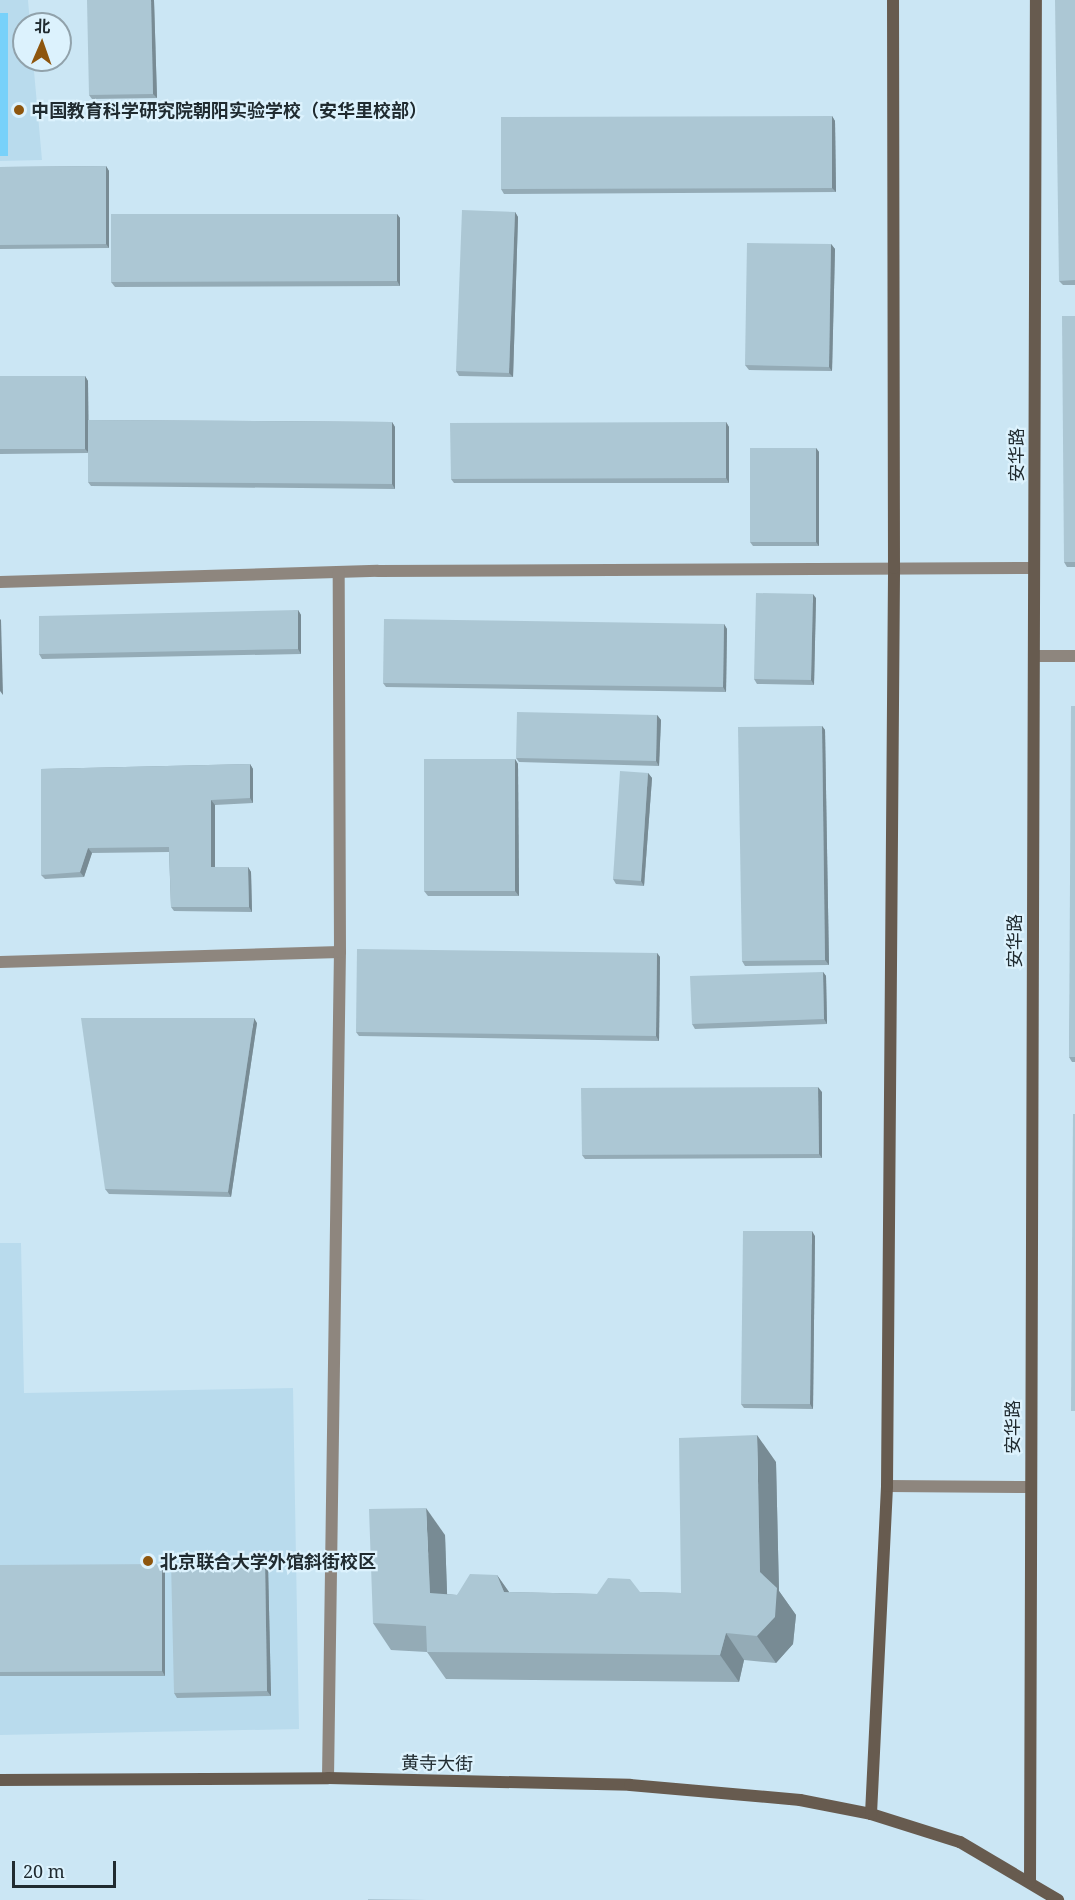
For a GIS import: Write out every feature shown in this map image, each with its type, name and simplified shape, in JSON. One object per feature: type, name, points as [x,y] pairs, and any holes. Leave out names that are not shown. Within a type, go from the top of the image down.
[{"type":"street","points":[[871,1814],[887,1486],[894,568],[893,0]]},
{"type":"street","name":"安华路","points":[[1030,1882],[1036,0]]},
{"type":"street","points":[[0,582],[339,572],[1034,568]]},
{"type":"street","points":[[328,1778],[340,952],[339,572]]},
{"type":"street","points":[[1034,656],[1075,656]]},
{"type":"street","points":[[0,962],[340,952]]},
{"type":"street","points":[[887,1486],[1030,1487]]},
{"type":"street","name":"黄寺大街","points":[[0,1780],[328,1778],[630,1785],[800,1800],[871,1814],[960,1842],[1058,1900]]},
{"type":"shaded area","name":"中国教育科学研究院朝阳实验学校（安华里校部）","points":[[0,0],[28,0],[29,12],[12,12],[12,72],[34,72],[42,160],[0,161]]},
{"type":"shaded area","points":[[0,13],[8,13],[8,156],[0,156]]},
{"type":"shaded area","name":"北京联合大学外馆斜街校区","points":[[0,1243],[21,1243],[24,1393],[293,1388],[299,1729],[0,1735]]},
{"type":"building","points":[[87,0],[151,0],[153,94],[89,95]]},
{"type":"building","points":[[1055,0],[1075,0],[1075,280],[1059,281]]},
{"type":"building","points":[[832,116],[832,188],[501,189],[501,117]]},
{"type":"building","points":[[106,166],[106,244],[0,245],[0,167]]},
{"type":"building","points":[[462,210],[515,212],[509,373],[456,371]]},
{"type":"building","points":[[111,214],[397,214],[397,281],[111,282]]},
{"type":"building","points":[[747,243],[831,244],[829,367],[745,365]]},
{"type":"building","points":[[1062,316],[1075,316],[1075,562],[1064,562]]},
{"type":"building","points":[[0,376],[85,376],[85,449],[0,449]]},
{"type":"building","points":[[88,420],[392,422],[392,484],[88,482]]},
{"type":"building","points":[[726,422],[726,478],[451,479],[450,423]]},
{"type":"building","points":[[750,448],[816,448],[816,542],[750,542]]},
{"type":"building","points":[[756,593],[813,594],[811,680],[754,679]]},
{"type":"building","points":[[298,610],[298,649],[39,654],[39,616]]},
{"type":"building","points":[[384,619],[724,624],[723,687],[383,683]]},
{"type":"building","points":[[1071,706],[1075,706],[1075,1057],[1069,1057]]},
{"type":"building","points":[[517,712],[657,715],[656,761],[516,758]]},
{"type":"building","points":[[822,726],[825,960],[742,961],[738,727]]},
{"type":"building","points":[[424,759],[515,759],[515,891],[424,891]]},
{"type":"building","points":[[250,764],[250,798],[211,800],[211,867],[248,867],[249,907],[171,907],[169,847],[88,848],[80,872],[41,875],[41,769]]},
{"type":"building","points":[[620,771],[648,773],[641,881],[613,879]]},
{"type":"building","points":[[357,949],[657,953],[656,1036],[356,1032]]},
{"type":"building","points":[[823,972],[824,1019],[692,1024],[690,976]]},
{"type":"building","points":[[81,1018],[254,1018],[228,1192],[105,1189]]},
{"type":"building","points":[[818,1087],[819,1154],[582,1155],[581,1088]]},
{"type":"building","points":[[1073,1114],[1075,1114],[1075,1411],[1071,1411]]},
{"type":"building","points":[[743,1231],[812,1231],[810,1404],[741,1404]]},
{"type":"building","points":[[757,1435],[760,1572],[777,1588],[775,1617],[757,1636],[726,1633],[720,1655],[427,1652],[426,1626],[373,1623],[369,1509],[426,1508],[430,1593],[457,1595],[470,1574],[497,1575],[504,1592],[597,1594],[608,1578],[630,1579],[640,1592],[681,1593],[679,1438]]},
{"type":"building","points":[[265,1560],[267,1691],[174,1693],[171,1562]]},
{"type":"building","points":[[162,1564],[162,1671],[0,1672],[0,1565]]},
{"type":"building","points":[[368,1899],[427,1900],[368,1900]]},
{"type":"place","name":"中国教育科学研究院朝阳实验学校（安华里校部）","points":[[19,110]]},
{"type":"place","name":"北京联合大学外馆斜街校区","points":[[148,1561]]}]
